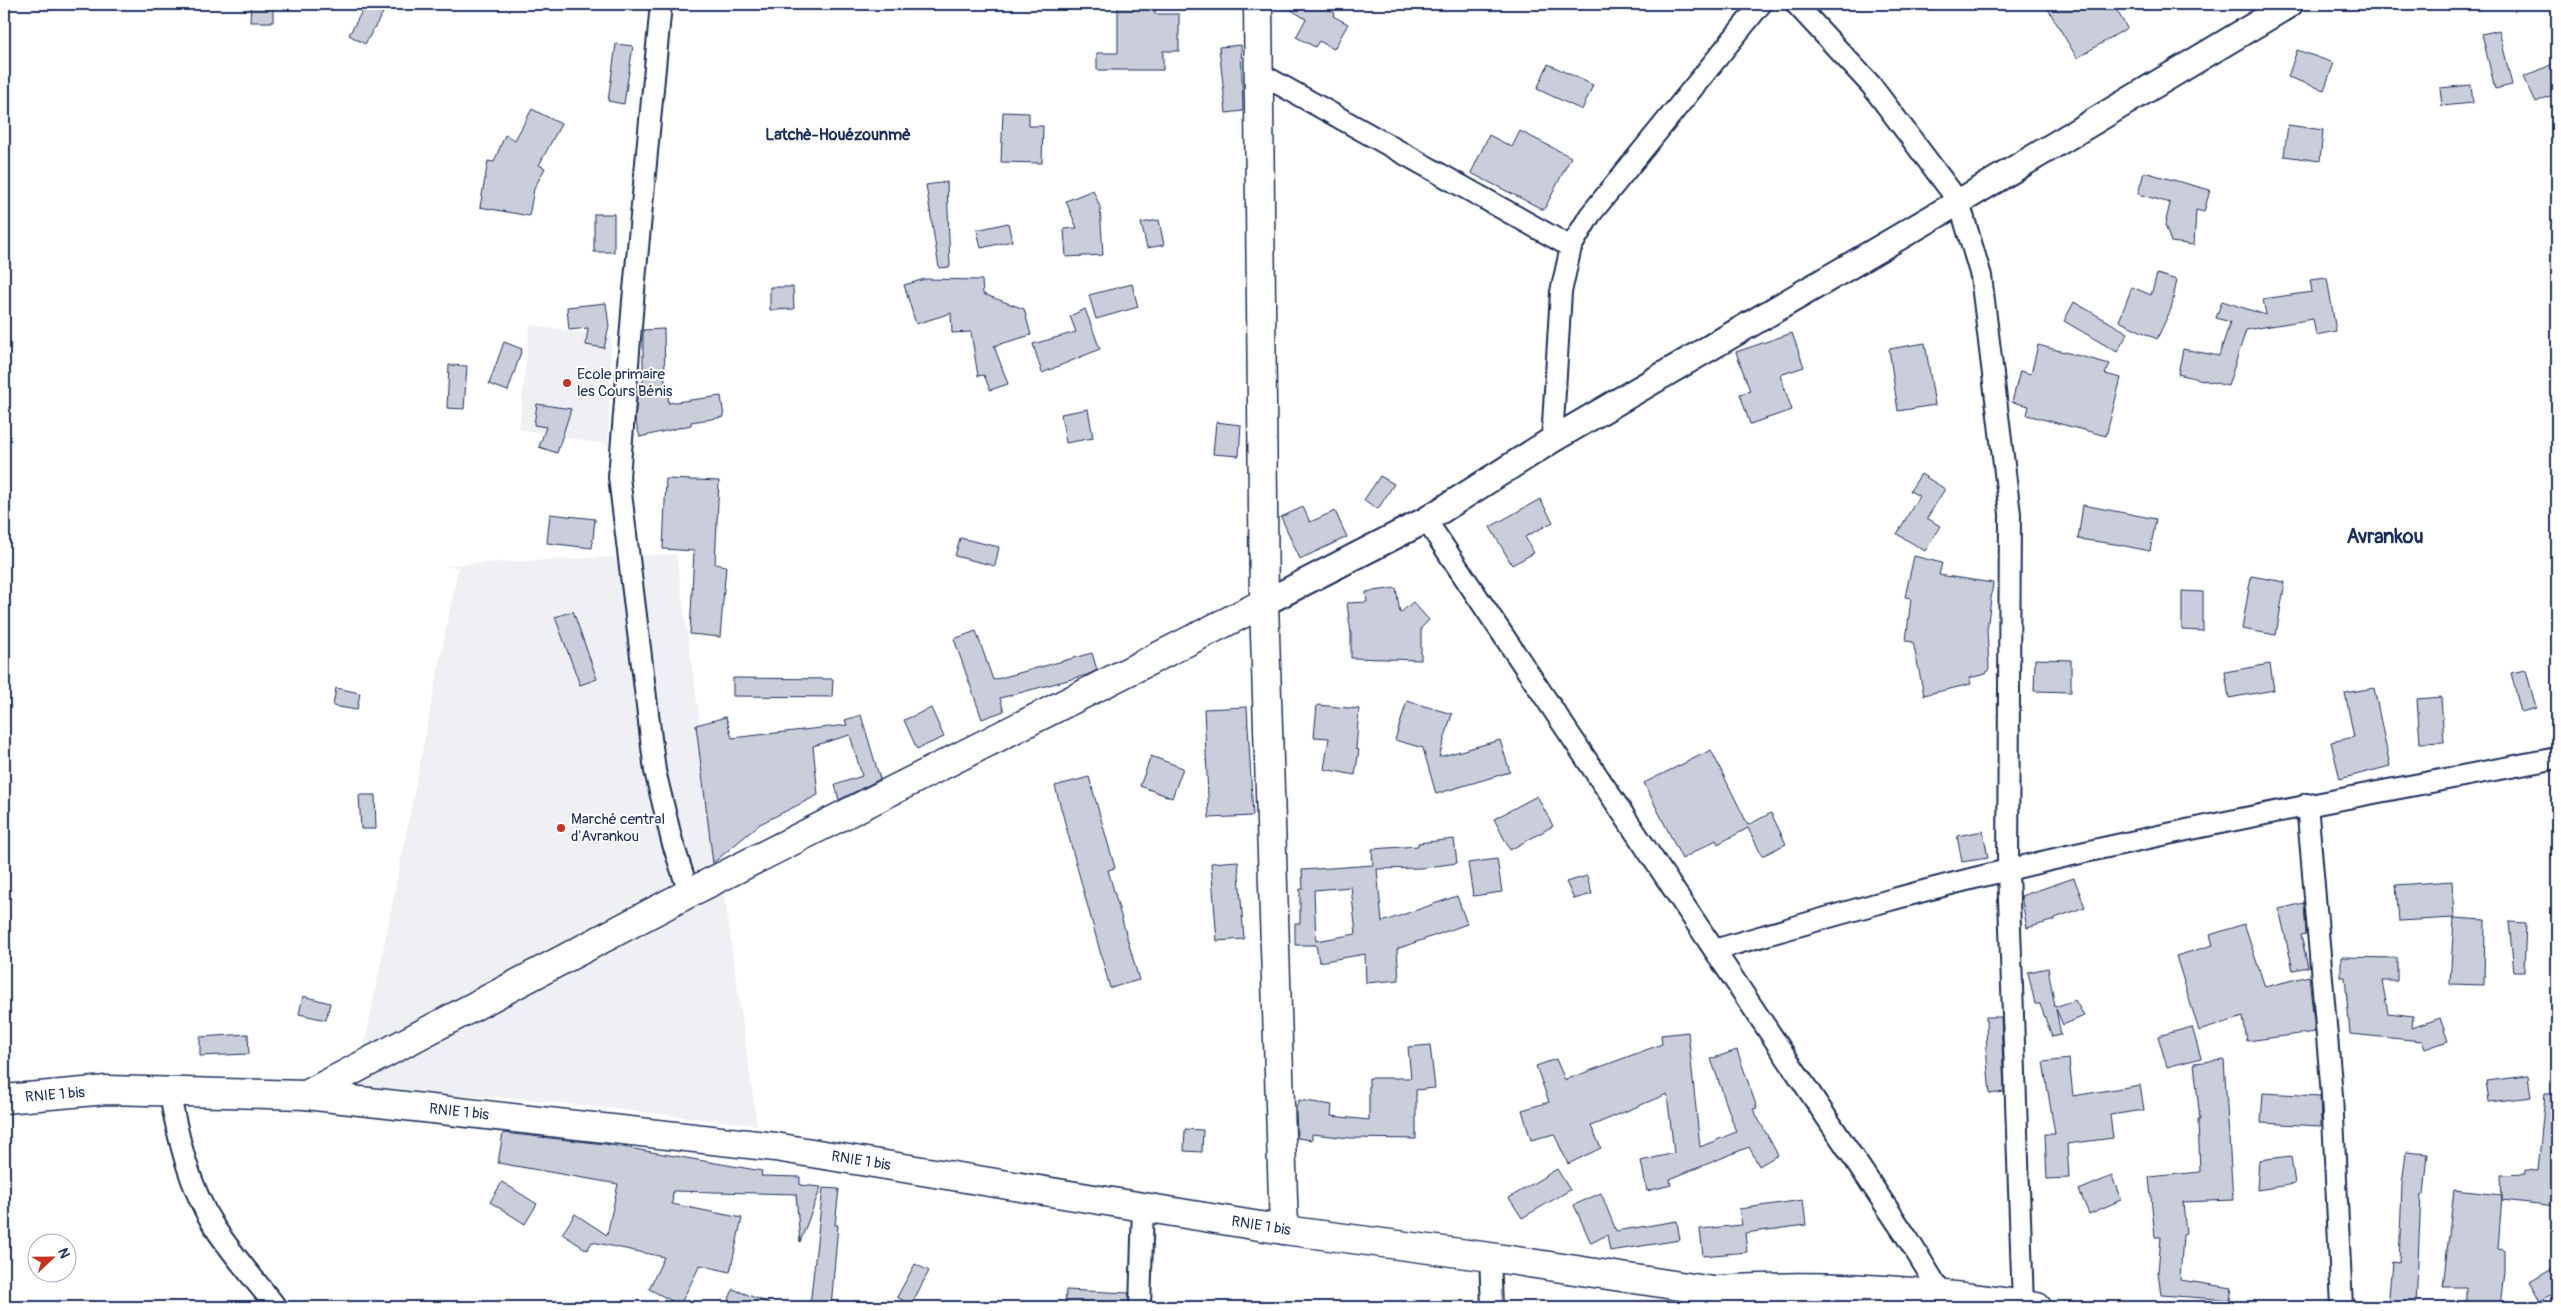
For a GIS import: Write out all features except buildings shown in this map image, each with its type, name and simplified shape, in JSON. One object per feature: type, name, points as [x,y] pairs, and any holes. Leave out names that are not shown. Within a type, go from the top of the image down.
[{"type":"main road","points":[[1258,4],[1264,603],[1284,1230]]},
{"type":"main road","points":[[306,1095],[689,893],[1264,603]]},
{"type":"main road","name":"RNIE 1 bis","points":[[4,1099],[108,1090],[169,1090],[306,1095],[775,1147],[1284,1230],[1490,1257],[1713,1291]]},
{"type":"main road","points":[[1713,1291],[1776,1286],[1809,1287],[1943,1296],[2030,1306]]},
{"type":"main road","points":[[1713,1291],[1755,1307]]},
{"type":"street","points":[[661,4],[633,301],[620,477],[655,771],[672,840],[689,893]]},
{"type":"street","points":[[1552,440],[1561,292],[1571,247],[1590,215],[1761,4]]},
{"type":"street","points":[[1796,4],[1871,85],[1959,202],[1981,276],[2010,514],[2008,870],[2030,1306]]},
{"type":"street","points":[[1264,603],[1426,520],[1552,440],[1959,202],[2290,4]]},
{"type":"street","points":[[1259,73],[1571,247]]},
{"type":"street","points":[[1426,520],[1908,1239],[1943,1296]]},
{"type":"street","points":[[1714,950],[2008,870],[2307,804],[2557,758]]},
{"type":"street","points":[[2307,804],[2332,1095],[2342,1307]]},
{"type":"street","points":[[169,1090],[177,1134],[201,1199],[215,1227],[276,1307]]},
{"type":"street","points":[[1140,1307],[1143,1206]]},
{"type":"street","points":[[1490,1257],[1492,1307]]},
{"type":"shaded area","name":"Ecole primaire les Cours Bénis","points":[[530,325],[611,337],[608,445],[519,429]]},
{"type":"shaded area","name":"Marché central d'Avrankou","points":[[676,554],[757,1125],[526,1099],[356,1089],[458,568],[444,565]]},
{"type":"place","name":"Ecole primaire les Cours Bénis","points":[[567,383]]},
{"type":"place","name":"Marché central d'Avrankou","points":[[561,828]]},
{"type":"district","name":"Latchè-Houézounmè","points":[[838,135]]},
{"type":"district","name":"Avrankou","points":[[2385,536]]}]
